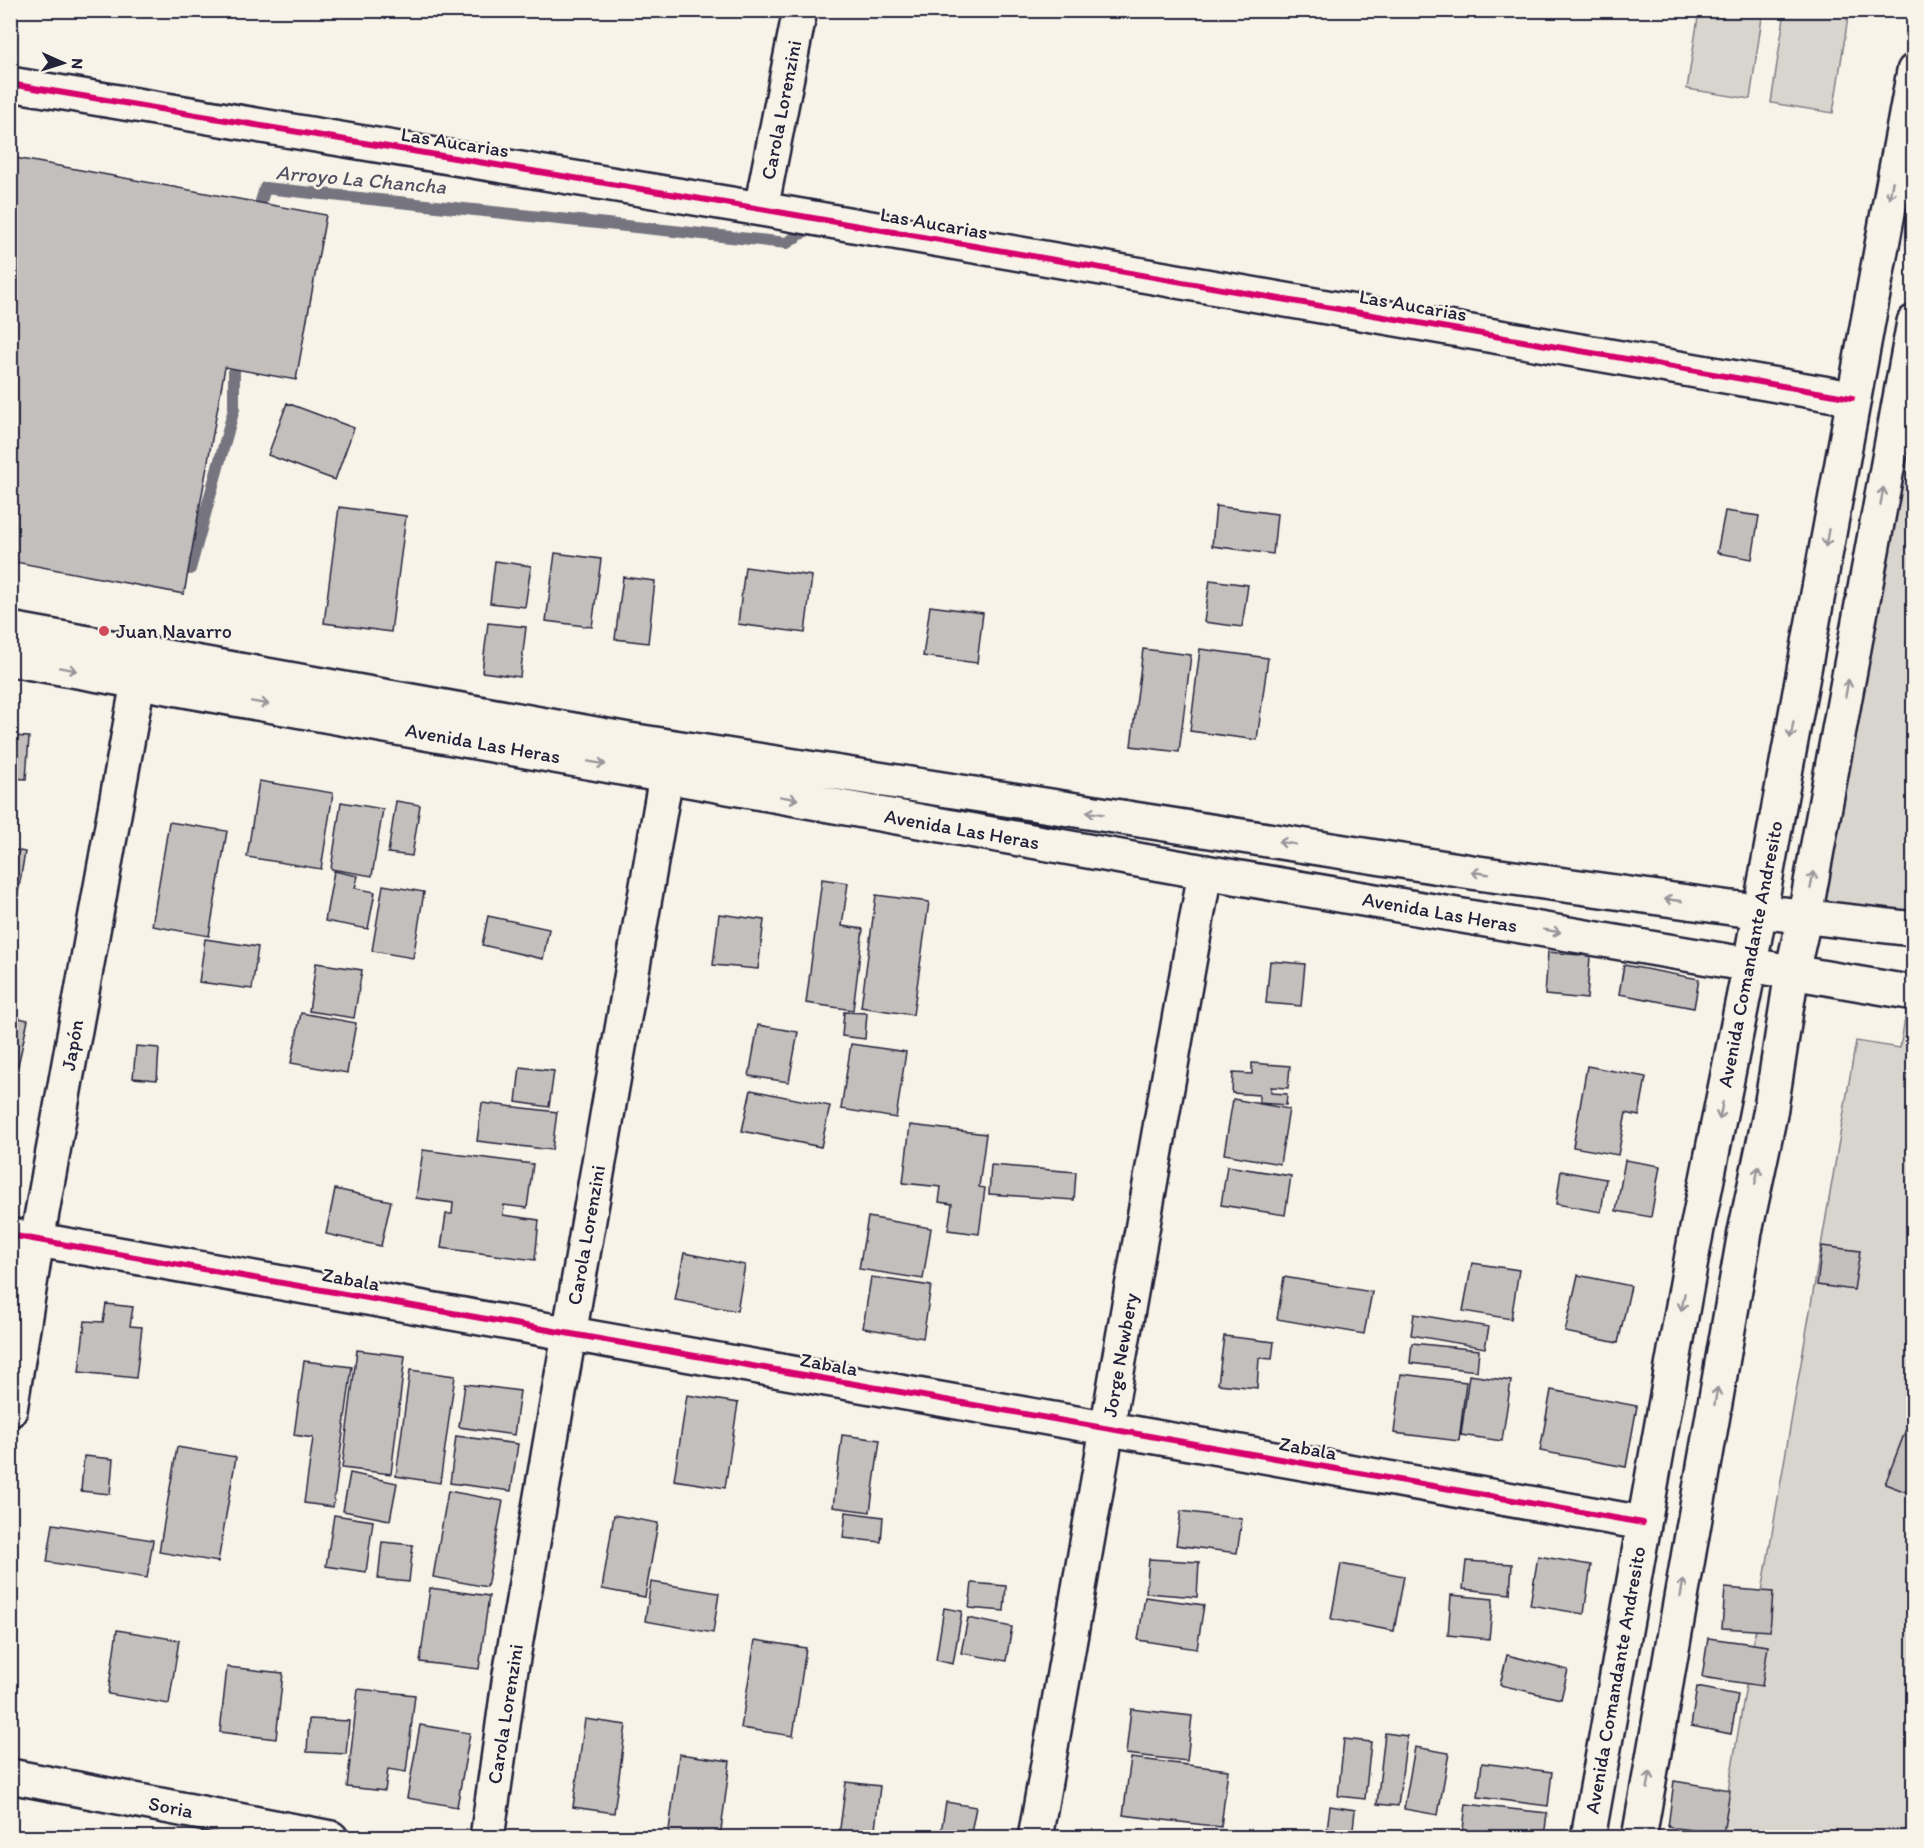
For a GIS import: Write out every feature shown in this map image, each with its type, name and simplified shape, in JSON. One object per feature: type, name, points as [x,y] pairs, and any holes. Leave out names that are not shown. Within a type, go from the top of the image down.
[{"type":"main road","name":"Carola Lorenzini","points":[[761,210],[800,10]]},
{"type":"main road","name":"Avenida Comandante Andresito","points":[[1588,1838],[1642,1523],[1694,1244],[1750,964],[1852,398],[1914,71]]},
{"type":"main road","name":"Las Aucarias","points":[[10,84],[761,210],[1852,398]]},
{"type":"main road","points":[[1639,1838],[1745,1232],[1770,1114],[1792,972],[1805,915],[1914,322]]},
{"type":"main road","name":"Avenida Las Heras","points":[[10,629],[641,742],[1478,873],[1731,908],[1914,929]]},
{"type":"main road","name":"Avenida Las Heras","points":[[10,659],[1205,872],[1914,993]]},
{"type":"main road","name":"Japón","points":[[10,1410],[24,1238],[138,682]]},
{"type":"main road","name":"Carola Lorenzini","points":[[487,1838],[510,1675],[666,776]]},
{"type":"main road","name":"Jorge Newbery","points":[[1035,1838],[1205,872]]},
{"type":"main road","name":"Zabala","points":[[24,1238],[1642,1523]]},
{"type":"main road","name":"Soria","points":[[10,1776],[331,1838]]},
{"type":"shaded area","points":[[1699,11],[1763,11],[1750,99],[1687,89]]},
{"type":"shaded area","points":[[1785,11],[1849,11],[1833,113],[1771,103]]},
{"type":"shaded area","points":[[1913,401],[1913,933],[1820,916]]},
{"type":"shaded area","points":[[1913,971],[1913,1837],[1720,1838],[1856,1041],[1900,1048]]},
{"type":"building","points":[[10,157],[326,215],[296,380],[225,367],[184,594],[10,561]]},
{"type":"building","points":[[287,403],[354,428],[335,480],[268,455]]},
{"type":"building","points":[[1216,506],[1277,514],[1273,554],[1212,546]]},
{"type":"building","points":[[339,507],[406,516],[391,632],[324,623]]},
{"type":"building","points":[[1725,511],[1759,516],[1752,559],[1717,553]]},
{"type":"building","points":[[555,553],[601,559],[592,627],[546,621]]},
{"type":"building","points":[[495,561],[531,566],[525,607],[490,603]]},
{"type":"building","points":[[745,567],[812,576],[805,633],[738,624]]},
{"type":"building","points":[[623,577],[655,581],[648,643],[615,639]]},
{"type":"building","points":[[1210,580],[1248,585],[1242,627],[1204,622]]},
{"type":"building","points":[[930,606],[983,613],[977,663],[923,656]]},
{"type":"building","points":[[488,623],[526,627],[520,677],[482,672]]},
{"type":"building","points":[[1143,649],[1191,655],[1179,752],[1131,746]]},
{"type":"building","points":[[1200,649],[1268,658],[1257,740],[1190,731]]},
{"type":"building","points":[[10,736],[29,737],[26,779],[10,778]]},
{"type":"building","points":[[259,781],[333,793],[321,869],[247,857]]},
{"type":"building","points":[[396,801],[420,805],[412,856],[388,853]]},
{"type":"building","points":[[341,802],[383,809],[372,876],[331,869]]},
{"type":"building","points":[[169,822],[227,831],[209,936],[152,926]]},
{"type":"building","points":[[10,849],[25,852],[17,899],[10,898]]},
{"type":"building","points":[[334,871],[358,876],[355,888],[375,892],[368,929],[325,921]]},
{"type":"building","points":[[822,879],[848,883],[842,926],[863,929],[853,1010],[806,1003]]},
{"type":"building","points":[[383,885],[424,892],[413,958],[372,951]]},
{"type":"building","points":[[876,895],[929,902],[913,1015],[861,1007]]},
{"type":"building","points":[[719,914],[764,920],[758,969],[713,965]]},
{"type":"building","points":[[488,916],[549,929],[543,959],[482,945]]},
{"type":"building","points":[[205,939],[258,947],[252,989],[199,982]]},
{"type":"building","points":[[1548,952],[1590,956],[1587,999],[1545,995]]},
{"type":"building","points":[[1270,961],[1305,964],[1301,1006],[1266,1003]]},
{"type":"building","points":[[316,963],[362,970],[354,1018],[309,1011]]},
{"type":"building","points":[[1624,965],[1699,979],[1694,1008],[1619,994]]},
{"type":"building","points":[[844,1012],[867,1013],[865,1039],[842,1036]]},
{"type":"building","points":[[301,1013],[356,1023],[347,1073],[291,1063]]},
{"type":"building","points":[[10,1016],[28,1020],[18,1066],[10,1065]]},
{"type":"building","points":[[758,1025],[798,1032],[789,1082],[749,1076]]},
{"type":"building","points":[[851,1044],[906,1052],[896,1118],[841,1109]]},
{"type":"building","points":[[136,1046],[159,1048],[157,1080],[133,1078]]},
{"type":"building","points":[[1252,1063],[1290,1066],[1288,1088],[1271,1087],[1271,1093],[1287,1094],[1286,1105],[1259,1103],[1259,1095],[1232,1093],[1233,1073],[1252,1074]]},
{"type":"building","points":[[1587,1066],[1646,1077],[1639,1116],[1626,1113],[1618,1155],[1573,1147]]},
{"type":"building","points":[[520,1067],[554,1071],[549,1107],[516,1102]]},
{"type":"building","points":[[751,1090],[830,1106],[821,1147],[742,1131]]},
{"type":"building","points":[[1233,1099],[1289,1109],[1280,1164],[1224,1154]]},
{"type":"building","points":[[482,1103],[557,1112],[552,1150],[477,1141]]},
{"type":"building","points":[[910,1125],[986,1134],[979,1187],[985,1188],[979,1234],[948,1230],[952,1204],[939,1202],[941,1187],[903,1183]]},
{"type":"building","points":[[423,1150],[533,1164],[527,1208],[504,1205],[503,1215],[539,1220],[535,1260],[441,1248],[446,1214],[452,1214],[453,1203],[416,1198]]},
{"type":"building","points":[[1625,1160],[1660,1166],[1651,1217],[1616,1211]]},
{"type":"building","points":[[991,1165],[1076,1172],[1074,1200],[989,1194]]},
{"type":"building","points":[[1227,1166],[1291,1176],[1285,1215],[1221,1205]]},
{"type":"building","points":[[1561,1171],[1606,1179],[1601,1212],[1556,1204]]},
{"type":"building","points":[[335,1189],[391,1201],[381,1246],[326,1234]]},
{"type":"building","points":[[868,1217],[931,1228],[923,1279],[859,1269]]},
{"type":"building","points":[[1822,1246],[1860,1251],[1854,1290],[1817,1285]]},
{"type":"building","points":[[684,1253],[745,1265],[737,1311],[675,1300]]},
{"type":"building","points":[[1472,1263],[1519,1270],[1511,1319],[1463,1311]]},
{"type":"building","points":[[1578,1275],[1631,1286],[1618,1343],[1565,1332]]},
{"type":"building","points":[[871,1277],[931,1286],[923,1338],[863,1328]]},
{"type":"building","points":[[1284,1277],[1372,1292],[1364,1334],[1277,1319]]},
{"type":"building","points":[[106,1304],[133,1307],[130,1326],[142,1327],[136,1378],[79,1372],[85,1321],[103,1322]]},
{"type":"building","points":[[1414,1314],[1489,1327],[1485,1348],[1411,1335]]},
{"type":"building","points":[[1224,1336],[1274,1342],[1272,1359],[1259,1358],[1257,1388],[1218,1384]]},
{"type":"building","points":[[1412,1343],[1479,1350],[1477,1371],[1410,1363]]},
{"type":"building","points":[[357,1350],[405,1356],[391,1474],[342,1468]]},
{"type":"building","points":[[304,1361],[352,1367],[333,1507],[304,1503],[313,1438],[294,1435]]},
{"type":"building","points":[[410,1370],[455,1376],[440,1483],[396,1476]]},
{"type":"building","points":[[1401,1374],[1466,1382],[1459,1441],[1394,1433]]},
{"type":"building","points":[[1469,1375],[1511,1381],[1502,1441],[1461,1435]]},
{"type":"building","points":[[465,1384],[520,1391],[514,1435],[459,1427]]},
{"type":"building","points":[[1551,1390],[1637,1406],[1626,1467],[1540,1451]]},
{"type":"building","points":[[687,1395],[738,1403],[725,1488],[674,1480]]},
{"type":"building","points":[[1908,1424],[1914,1426],[1914,1495],[1885,1484]]},
{"type":"building","points":[[842,1435],[880,1440],[870,1512],[833,1507]]},
{"type":"building","points":[[456,1436],[518,1444],[511,1491],[450,1483]]},
{"type":"building","points":[[177,1447],[236,1457],[218,1562],[159,1552]]},
{"type":"building","points":[[84,1456],[113,1459],[110,1494],[81,1491]]},
{"type":"building","points":[[350,1473],[397,1483],[390,1520],[343,1511]]},
{"type":"building","points":[[448,1491],[503,1501],[487,1587],[433,1577]]},
{"type":"building","points":[[1181,1511],[1242,1519],[1237,1553],[1176,1545]]},
{"type":"building","points":[[846,1512],[883,1517],[881,1542],[843,1538]]},
{"type":"building","points":[[334,1515],[373,1521],[366,1572],[326,1566]]},
{"type":"building","points":[[614,1515],[658,1523],[645,1597],[602,1589]]},
{"type":"building","points":[[53,1524],[153,1540],[147,1578],[47,1562]]},
{"type":"building","points":[[382,1542],[413,1545],[409,1582],[378,1579]]},
{"type":"building","points":[[1538,1556],[1591,1565],[1584,1614],[1530,1605]]},
{"type":"building","points":[[1149,1559],[1199,1562],[1197,1597],[1146,1593]]},
{"type":"building","points":[[1466,1561],[1512,1564],[1510,1594],[1463,1589]]},
{"type":"building","points":[[1341,1564],[1404,1576],[1394,1631],[1331,1619]]},
{"type":"building","points":[[651,1582],[719,1593],[713,1633],[645,1621]]},
{"type":"building","points":[[972,1583],[1006,1586],[1004,1611],[969,1608]]},
{"type":"building","points":[[430,1588],[489,1596],[479,1669],[420,1662]]},
{"type":"building","points":[[1725,1588],[1773,1592],[1770,1631],[1722,1628]]},
{"type":"building","points":[[1451,1595],[1493,1599],[1489,1639],[1448,1635]]},
{"type":"building","points":[[1145,1597],[1204,1605],[1197,1649],[1138,1640]]},
{"type":"building","points":[[944,1608],[962,1611],[953,1664],[936,1660]]},
{"type":"building","points":[[968,1618],[1012,1627],[1006,1661],[961,1653]]},
{"type":"building","points":[[117,1630],[179,1640],[169,1704],[108,1694]]},
{"type":"building","points":[[1708,1638],[1768,1646],[1762,1686],[1702,1677]]},
{"type":"building","points":[[755,1640],[806,1648],[793,1736],[741,1728]]},
{"type":"building","points":[[1507,1655],[1568,1670],[1561,1699],[1500,1685]]},
{"type":"building","points":[[227,1667],[283,1673],[276,1739],[220,1732]]},
{"type":"building","points":[[1697,1687],[1738,1695],[1731,1734],[1691,1726]]},
{"type":"building","points":[[358,1689],[415,1695],[406,1772],[388,1769],[385,1791],[347,1787]]},
{"type":"building","points":[[1131,1709],[1192,1716],[1187,1761],[1126,1754]]},
{"type":"building","points":[[309,1719],[349,1721],[346,1754],[307,1752]]},
{"type":"building","points":[[585,1719],[626,1725],[614,1813],[573,1807]]},
{"type":"building","points":[[420,1725],[470,1733],[457,1807],[407,1798]]},
{"type":"building","points":[[1385,1733],[1407,1736],[1398,1806],[1377,1804]]},
{"type":"building","points":[[1344,1739],[1371,1742],[1365,1799],[1338,1796]]},
{"type":"building","points":[[1415,1747],[1449,1753],[1438,1815],[1404,1809]]},
{"type":"building","points":[[679,1754],[730,1761],[720,1838],[668,1838]]},
{"type":"building","points":[[1131,1758],[1228,1770],[1221,1827],[1123,1815]]},
{"type":"building","points":[[1482,1763],[1552,1772],[1548,1806],[1478,1797]]},
{"type":"building","points":[[1674,1781],[1730,1790],[1723,1834],[1668,1827]]},
{"type":"building","points":[[846,1782],[880,1786],[874,1838],[839,1836]]},
{"type":"building","points":[[946,1802],[976,1807],[970,1838],[940,1838]]},
{"type":"building","points":[[1466,1804],[1547,1813],[1544,1838],[1462,1838]]},
{"type":"building","points":[[1330,1806],[1355,1810],[1352,1838],[1326,1838]]},
{"type":"waterway","name":"Arroyo La Chancha","points":[[256,218],[265,188],[787,243],[802,233]]},
{"type":"waterway","name":"Arroyo La Chancha","points":[[190,569],[234,409],[234,355]]},
{"type":"cycle path","points":[[10,84],[761,209],[1852,398]]},
{"type":"cycle path","points":[[10,1235],[1643,1523]]},
{"type":"place","name":"Juan Navarro","points":[[104,631]]}]
